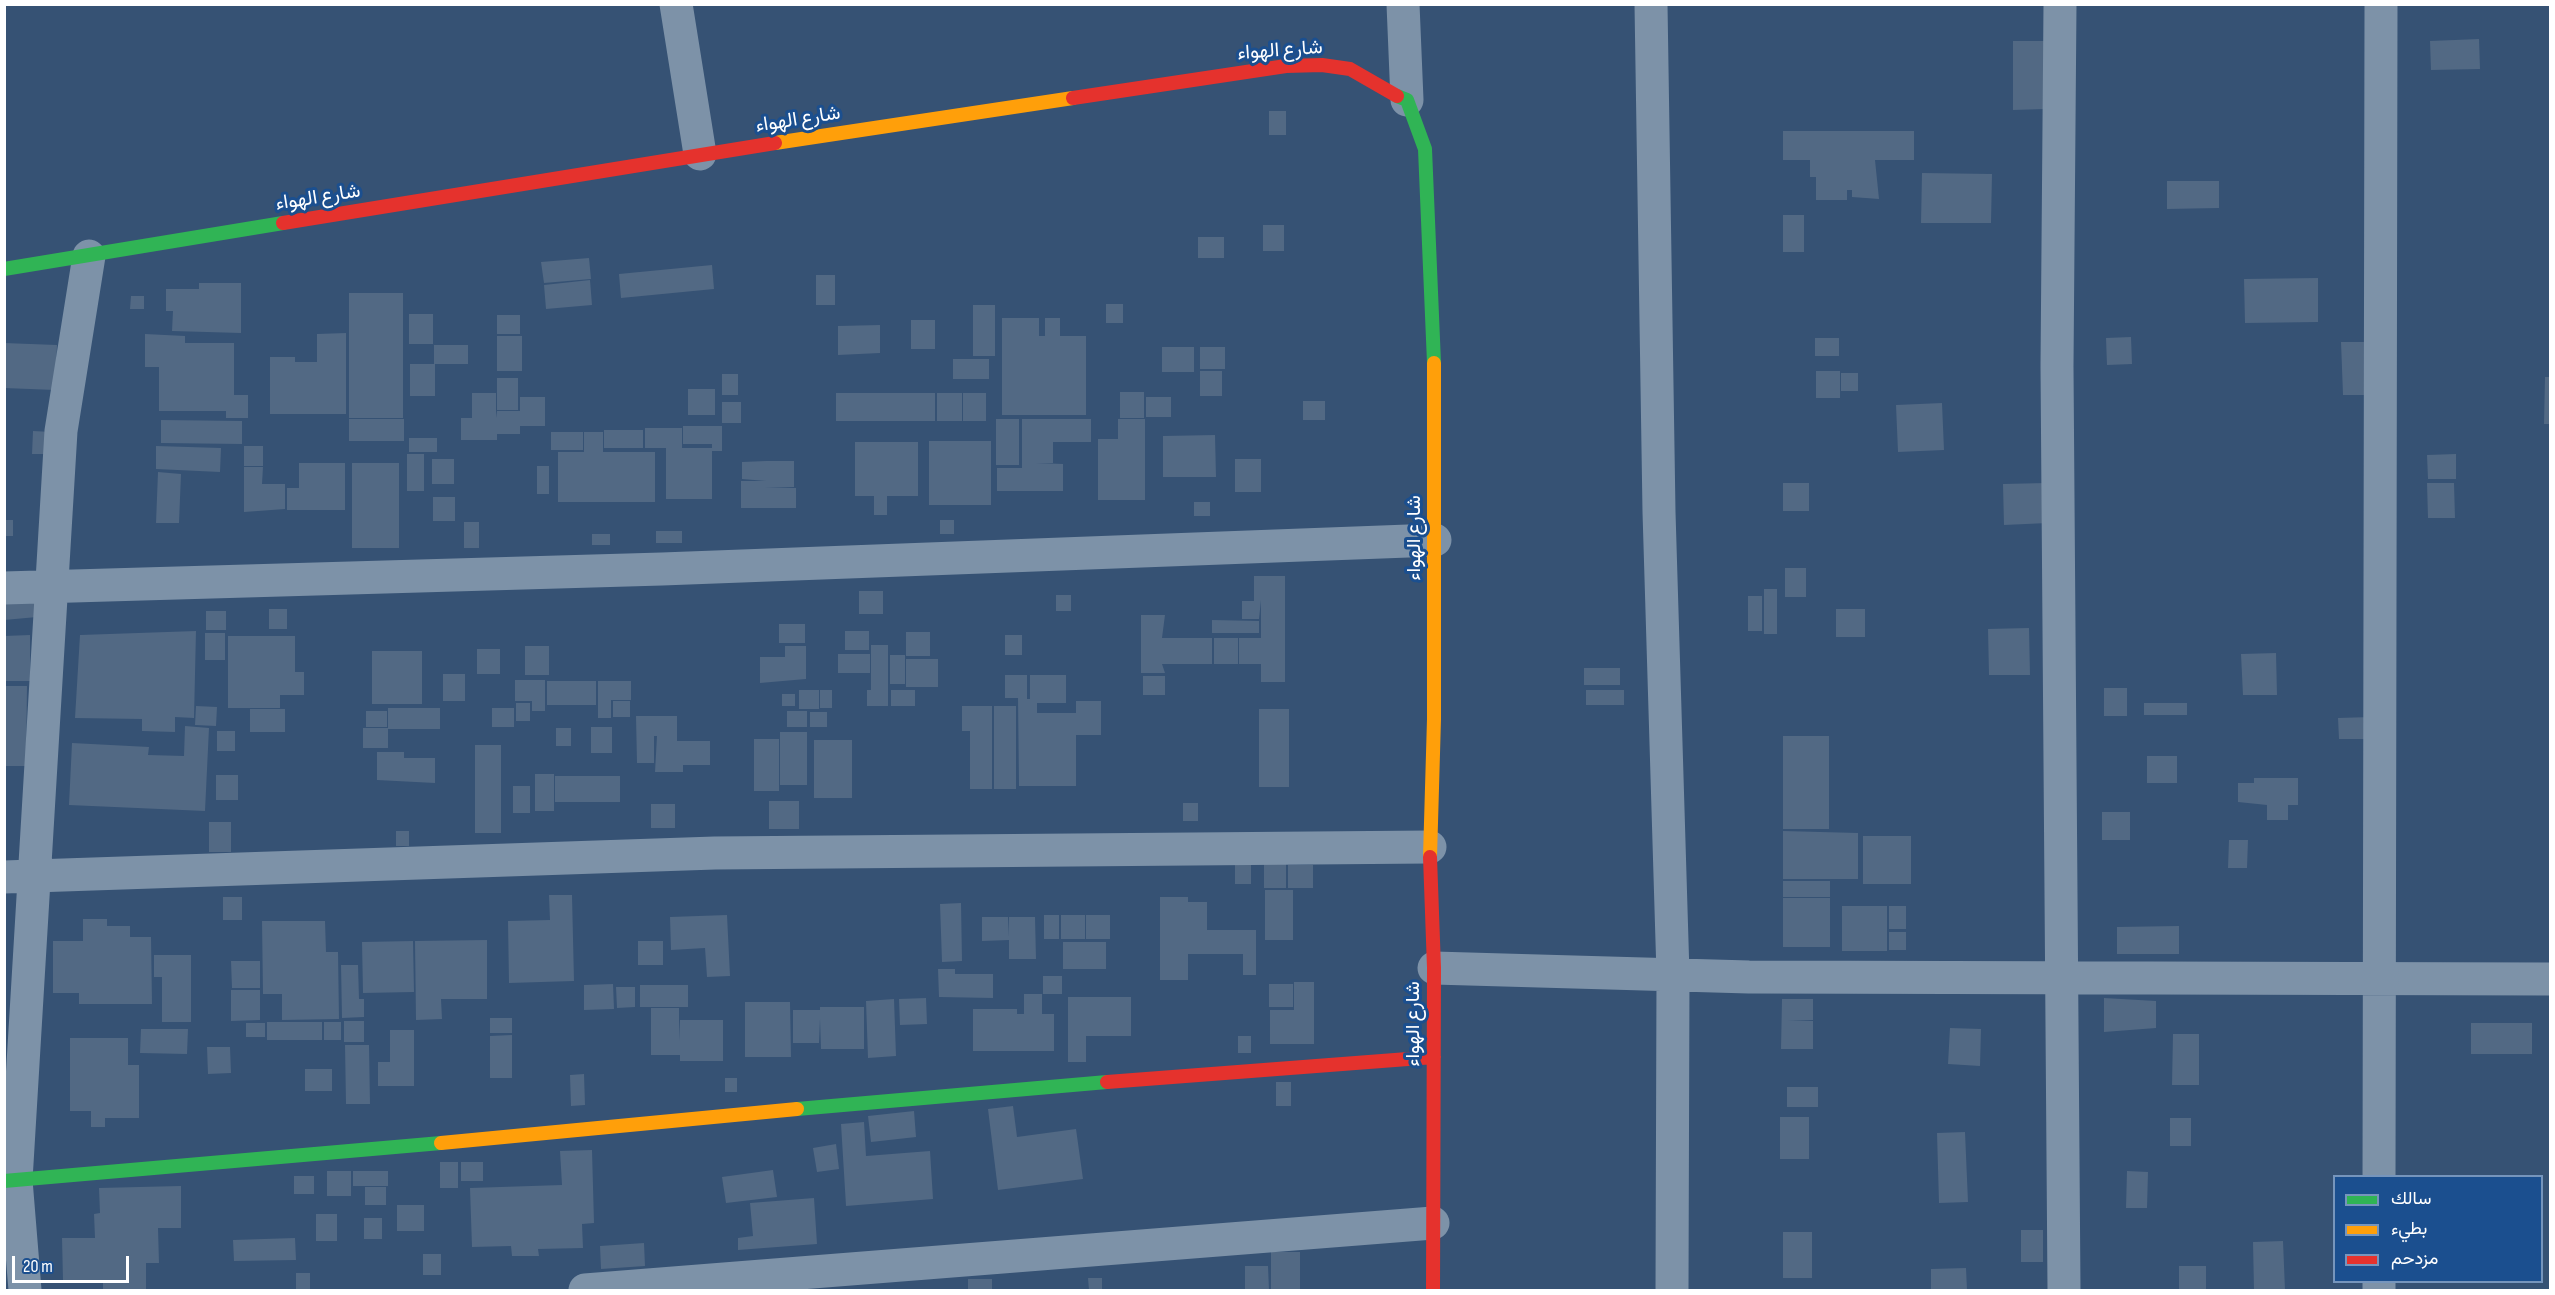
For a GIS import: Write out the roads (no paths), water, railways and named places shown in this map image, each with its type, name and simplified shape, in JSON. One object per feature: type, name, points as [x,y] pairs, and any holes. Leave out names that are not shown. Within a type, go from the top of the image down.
[{"type":"street","points":[[676,4],[700,154]]},
{"type":"street","points":[[1403,4],[1407,100]]},
{"type":"street","points":[[1651,4],[1659,512],[1673,974],[1672,1290]]},
{"type":"street","points":[[2060,4],[2057,366],[2064,1290]]},
{"type":"street","points":[[2379,1175],[2380,4]]},
{"type":"street","name":"شارع الهواء","points":[[4,269],[700,154],[1286,66],[1322,65],[1350,69],[1367,77],[1381,89],[1407,100],[1425,149],[1434,358],[1435,540],[1430,847],[1434,968],[1433,1290]]},
{"type":"street","points":[[25,1290],[10,1180],[20,877],[52,587],[61,431],[88,256]]},
{"type":"street","points":[[4,588],[662,569],[1435,540]]},
{"type":"street","points":[[20,877],[715,853],[1430,847]]},
{"type":"street","points":[[1434,968],[1673,974],[2062,978],[2550,979]]},
{"type":"street","points":[[10,1180],[526,1136],[904,1098],[1434,1057]]},
{"type":"street","points":[[585,1290],[1433,1223]]}]
